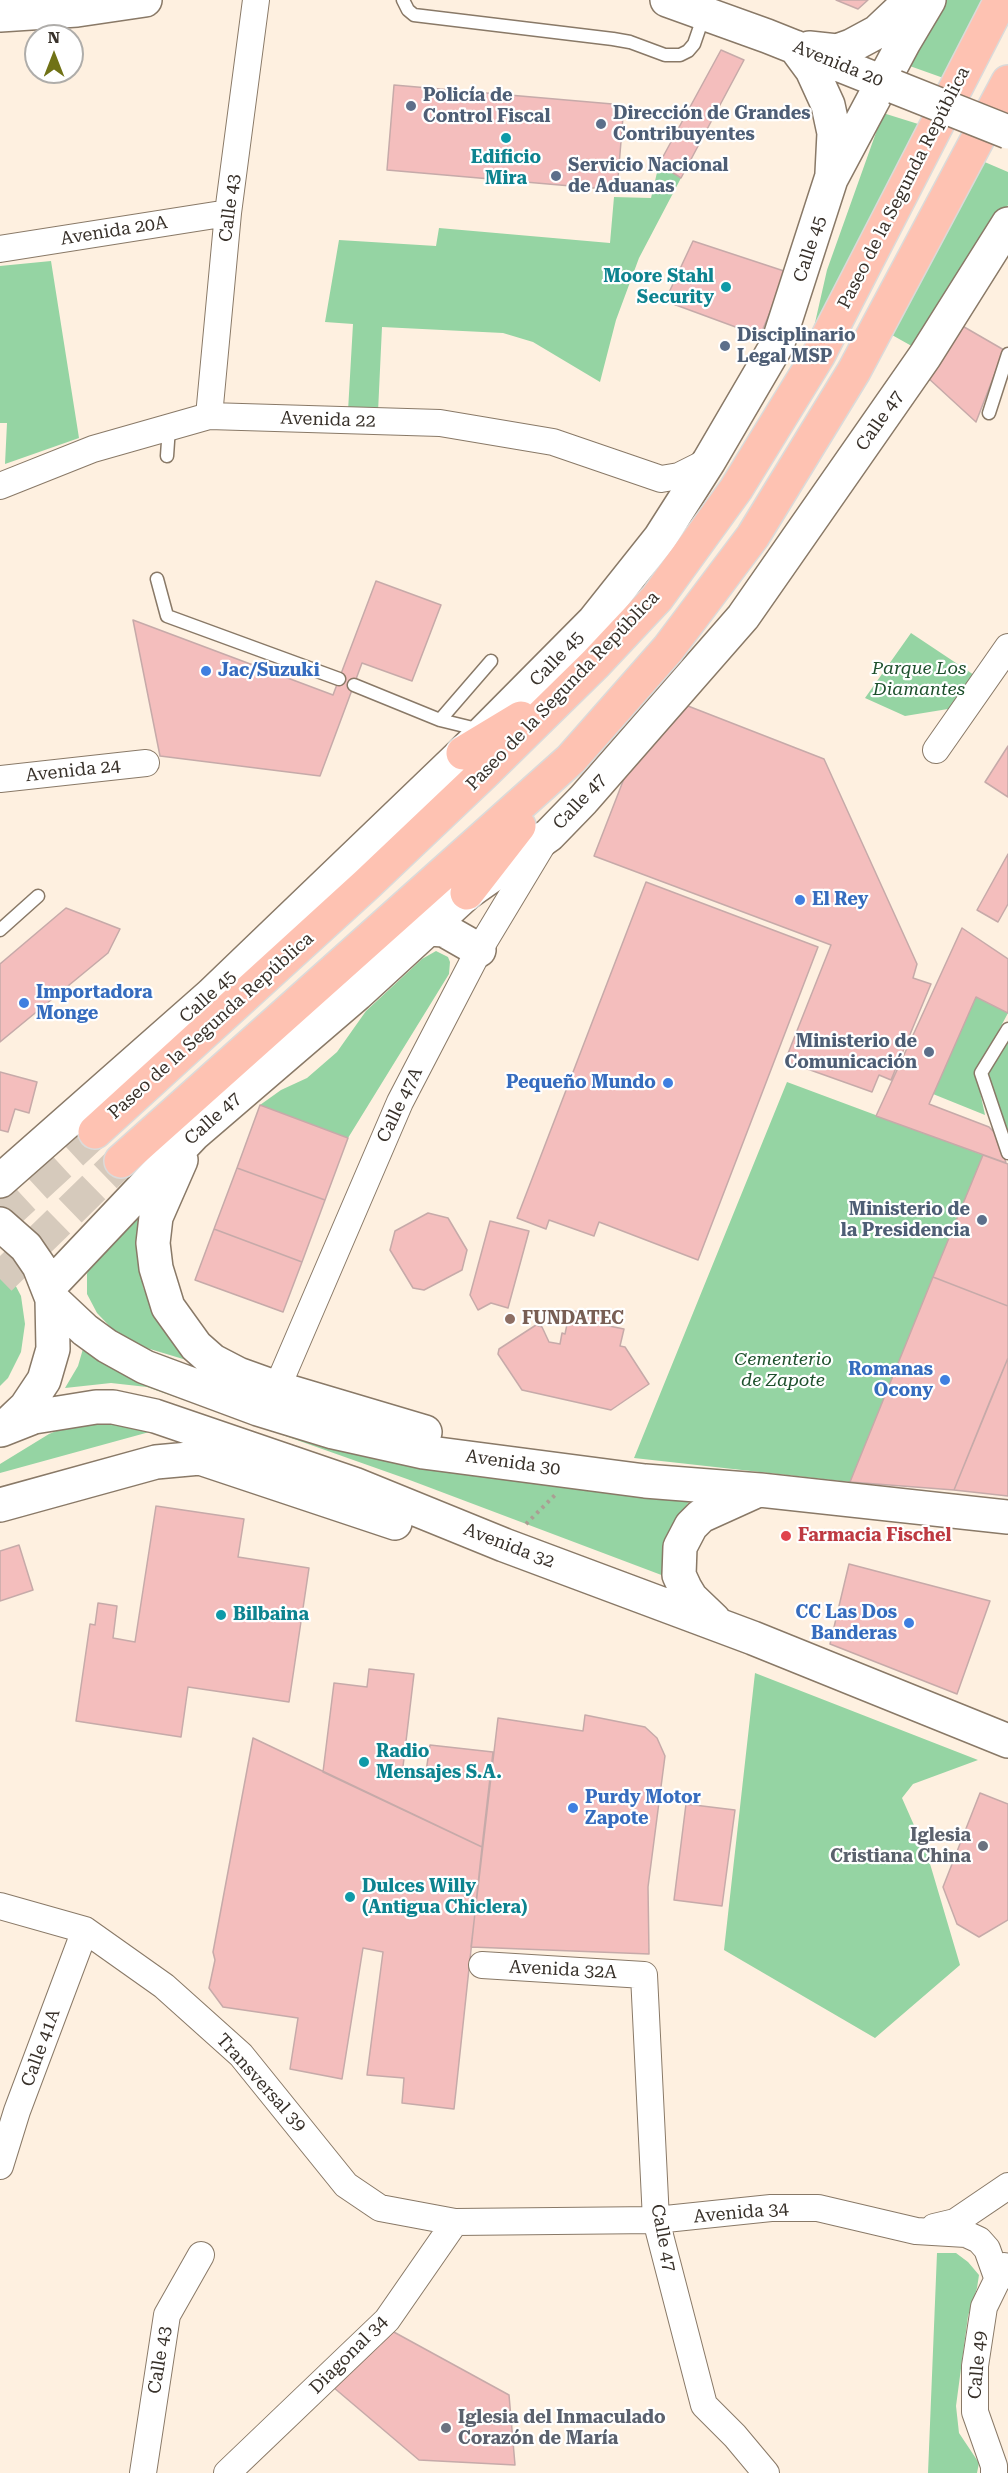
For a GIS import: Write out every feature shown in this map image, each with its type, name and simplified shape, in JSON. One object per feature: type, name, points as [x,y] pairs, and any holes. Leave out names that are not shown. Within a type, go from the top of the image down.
[{"type":"highway","name":"Paseo de la Segunda República","points":[[95,1132],[367,884],[485,772],[657,598],[736,489],[819,354],[1001,0]]},
{"type":"highway","points":[[467,893],[571,759],[668,649],[753,536],[854,371],[1008,82]]},
{"type":"highway","points":[[474,742],[567,691]]},
{"type":"highway","points":[[121,1161],[571,759]]},
{"type":"main road","points":[[0,15],[77,5],[145,0]]},
{"type":"main road","name":"Avenida 20","points":[[667,0],[795,47],[1008,132]]},
{"type":"main road","points":[[795,47],[837,51],[852,46],[878,32],[911,0]]},
{"type":"main road","name":"Calle 45","points":[[0,1181],[211,995],[474,742],[594,621],[660,538],[709,461],[778,344],[831,179],[889,85],[929,0]]},
{"type":"main road","points":[[795,47],[812,70],[828,105],[834,133],[831,179]]},
{"type":"main road","name":"Calle 47","points":[[50,1293],[194,1134],[357,994],[467,893],[549,835],[670,702],[742,617],[925,356],[1008,224]]},
{"type":"main road","points":[[428,928],[444,930],[479,950]]},
{"type":"main road","points":[[194,1134],[156,1217],[153,1243],[161,1289],[168,1307],[196,1346],[213,1361],[238,1374],[478,1449],[508,1463]]},
{"type":"main road","points":[[0,1224],[26,1247],[39,1266],[50,1293],[53,1348],[44,1380],[26,1407],[1,1430]]},
{"type":"main road","name":"Avenida 30","points":[[50,1293],[85,1330],[107,1347],[145,1367],[333,1432],[423,1452],[560,1470],[1008,1517]]},
{"type":"main road","name":"Avenida 32","points":[[1,1430],[34,1417],[80,1408],[113,1407],[154,1416],[354,1484],[504,1545],[720,1626],[1008,1741]]},
{"type":"main road","points":[[0,1505],[156,1462],[200,1458],[447,1541],[504,1545]]},
{"type":"main road","points":[[720,1626],[691,1598],[685,1588],[679,1575],[680,1547],[691,1526],[701,1516],[728,1502],[760,1490]]},
{"type":"street","name":"Calle 43","points":[[209,416],[228,213],[256,0]]},
{"type":"street","name":"Avenida 20A","points":[[0,249],[228,213]]},
{"type":"street","name":"Avenida 22","points":[[0,486],[93,449],[209,416],[440,423],[553,442],[661,479]]},
{"type":"street","points":[[679,508],[661,479],[679,476],[709,461]]},
{"type":"street","points":[[936,750],[1008,647]]},
{"type":"street","name":"Avenida 24","points":[[0,779],[146,764]]},
{"type":"street","name":"Calle 47A","points":[[277,1388],[400,1102],[479,950],[549,835]]},
{"type":"street","name":"Transversal 39","points":[[0,1906],[85,1930],[164,1986],[241,2055],[346,2185],[380,2208],[455,2222]]},
{"type":"street","name":"Calle 41A","points":[[0,2166],[17,2111],[85,1930]]},
{"type":"street","name":"Avenida 32A","points":[[482,1965],[644,1975]]},
{"type":"street","name":"Calle 47","points":[[644,1975],[656,2220],[704,2405],[735,2436],[766,2473]]},
{"type":"street","name":"Avenida 34","points":[[916,2231],[955,2222],[1008,2186]]},
{"type":"street","name":"Avenida 34","points":[[455,2222],[656,2220],[771,2208],[818,2208],[916,2231],[966,2234],[979,2240],[1003,2269]]},
{"type":"street","name":"Diagonal 34","points":[[227,2473],[387,2320],[455,2222]]},
{"type":"street","name":"Calle 43","points":[[143,2473],[166,2315],[201,2255]]},
{"type":"street","name":"Calle 49","points":[[997,2459],[975,2412],[975,2366],[984,2307],[1003,2269]]},
{"type":"lane","points":[[403,0],[408,10],[414,15],[613,39],[630,42],[665,55],[680,55],[688,51],[694,44],[705,14]]},
{"type":"lane","points":[[989,413],[1008,354]]},
{"type":"lane","points":[[167,456],[169,427]]},
{"type":"lane","points":[[157,579],[167,616],[339,679]]},
{"type":"lane","points":[[440,720],[491,661]]},
{"type":"lane","points":[[354,685],[440,720],[474,742]]},
{"type":"lane","points":[[0,930],[38,896]]},
{"type":"lane","points":[[1008,1029],[981,1072],[1008,1153]]},
{"type":"path","points":[[504,1545],[556,1496],[560,1470]]},
{"type":"green space","points":[[941,0],[990,0],[949,80],[907,65]]},
{"type":"green space","points":[[883,113],[931,128],[812,336],[827,270]]},
{"type":"green space","points":[[980,160],[1008,172],[1008,205],[917,349],[892,335]]},
{"type":"green space","points":[[659,164],[681,178],[639,258],[616,320],[600,382],[533,342],[503,333],[382,327],[378,412],[348,411],[353,324],[325,322],[339,240],[436,246],[439,228],[610,243],[614,197],[651,198]]},
{"type":"green space","points":[[51,261],[79,438],[5,464],[7,423],[0,423],[0,266]]},
{"type":"green space","name":"Parque Los Diamantes","points":[[911,633],[977,677],[954,708],[905,716],[865,698]]},
{"type":"green space","points":[[436,951],[448,957],[449,974],[348,1138],[260,1105],[281,1090],[307,1078],[337,1052],[366,1011],[422,959]]},
{"type":"green space","points":[[976,997],[1008,1013],[976,1073],[985,1115],[933,1094]]},
{"type":"green space","points":[[1008,1037],[1008,1139],[986,1073]]},
{"type":"green space","name":"Cementerio de Zapote","points":[[787,1082],[983,1155],[850,1482],[634,1458]]},
{"type":"green space","points":[[146,1198],[138,1252],[143,1287],[159,1324],[193,1362],[130,1343],[120,1337],[97,1313],[87,1294],[87,1274],[94,1249]]},
{"type":"green space","points":[[0,1263],[8,1271],[21,1296],[25,1324],[21,1352],[8,1378],[0,1386]]},
{"type":"green space","points":[[85,1342],[111,1363],[691,1499],[676,1520],[672,1579],[407,1479],[147,1387],[111,1383],[65,1388],[78,1366]]},
{"type":"green space","points":[[108,1422],[153,1431],[0,1473],[0,1464],[49,1434],[68,1426]]},
{"type":"green space","points":[[755,1673],[978,1760],[913,1784],[902,1798],[928,1857],[960,1965],[875,2038],[724,1950]]},
{"type":"green space","points":[[937,2253],[956,2253],[979,2275],[968,2316],[956,2406],[959,2433],[979,2463],[977,2473],[928,2473]]},
{"type":"building","points":[[836,0],[868,0],[858,9]]},
{"type":"building","points":[[721,50],[744,60],[681,178],[659,164]]},
{"type":"building","name":"Edificio Mira","points":[[394,85],[624,105],[617,190],[387,170]]},
{"type":"building","name":"Moore Stahl Security","points":[[693,241],[787,272],[760,336],[665,301]]},
{"type":"building","points":[[959,324],[1004,350],[976,422],[927,377]]},
{"type":"building","name":"Jac/Suzuki","points":[[376,581],[441,605],[412,681],[362,663],[320,776],[160,756],[133,620],[333,695]]},
{"type":"building","name":"El Rey","points":[[688,706],[824,759],[917,964],[913,978],[931,984],[891,1080],[879,1075],[872,1092],[785,1061],[831,945],[594,856],[625,776]]},
{"type":"building","points":[[1008,746],[1008,797],[985,782]]},
{"type":"building","points":[[1008,854],[1008,904],[998,922],[977,910]]},
{"type":"building","name":"Pequeño Mundo","points":[[646,882],[818,947],[698,1260],[599,1222],[594,1236],[549,1220],[546,1229],[517,1218]]},
{"type":"building","name":"Importadora Monge","points":[[66,908],[120,929],[108,953],[0,1042],[0,964]]},
{"type":"building","name":"Ministerio de Comunicación","points":[[962,928],[1008,959],[1008,1013],[976,997],[929,1104],[989,1127],[998,1136],[1006,1163],[876,1116]]},
{"type":"building","points":[[0,1072],[37,1082],[29,1113],[15,1109],[8,1132],[0,1130]]},
{"type":"building","points":[[260,1105],[348,1138],[325,1200],[237,1168]]},
{"type":"building","name":"Ministerio de la Presidencia","points":[[983,1155],[1008,1164],[1008,1306],[933,1277]]},
{"type":"building","points":[[237,1168],[325,1200],[302,1262],[214,1229]]},
{"type":"building","points":[[428,1213],[448,1218],[467,1250],[462,1270],[424,1290],[413,1288],[390,1250],[395,1231]]},
{"type":"building","points":[[490,1221],[529,1231],[508,1308],[491,1303],[478,1310],[470,1295]]},
{"type":"building","points":[[214,1229],[302,1262],[283,1312],[195,1280]]},
{"type":"building","name":"Romanas Ocony","points":[[933,1277],[1008,1306],[1008,1358],[954,1490],[850,1482]]},
{"type":"building","points":[[570,1310],[606,1318],[604,1325],[624,1329],[620,1346],[625,1347],[649,1384],[611,1410],[522,1390],[498,1354],[499,1349],[536,1325],[542,1327],[549,1342],[560,1344],[562,1333],[565,1334]]},
{"type":"building","points":[[1008,1358],[1008,1496],[954,1490],[990,1401]]},
{"type":"building","name":"Bilbaina","points":[[156,1506],[244,1519],[238,1557],[309,1568],[289,1702],[188,1687],[181,1737],[76,1721],[90,1624],[95,1625],[98,1603],[117,1606],[113,1638],[135,1642]]},
{"type":"building","points":[[19,1545],[33,1590],[0,1601],[0,1551]]},
{"type":"building","name":"CC Las Dos Banderas","points":[[849,1564],[990,1601],[957,1694],[830,1644]]},
{"type":"building","name":"Radio Mensajes S.A.","points":[[369,1669],[414,1674],[402,1775],[425,1778],[430,1745],[493,1752],[482,1847],[323,1772],[334,1683],[367,1687]]},
{"type":"building","name":"Purdy Motor Zapote","points":[[585,1715],[645,1727],[657,1738],[665,1756],[648,1887],[649,1954],[471,1947],[498,1718],[583,1731]]},
{"type":"building","name":"Dulces Willy (Antigua Chiclera)","points":[[253,1738],[482,1847],[454,2109],[402,2103],[404,2078],[367,2075],[383,1952],[363,1948],[342,2079],[290,2069],[298,2018],[223,2007],[209,1988],[215,1960],[213,1952]]},
{"type":"building","name":"Iglesia Cristiana China","points":[[980,1793],[1008,1804],[1008,1920],[979,1937],[957,1924],[943,1887]]},
{"type":"building","name":"Purdy Motor Zapote","points":[[686,1804],[735,1810],[722,1906],[674,1900]]},
{"type":"building","name":"Iglesia del Inmaculado Corazón de María","points":[[392,2331],[509,2395],[515,2465],[419,2460],[333,2387]]},
{"type":"tunnel","points":[[0,1220],[95,1132]]},
{"type":"tunnel","points":[[0,1279],[121,1161]]},
{"type":"place","name":"Policía de Control Fiscal","points":[[411,106]]},
{"type":"place","name":"Dirección de Grandes Contribuyentes","points":[[601,124]]},
{"type":"place","name":"Edificio Mira","points":[[506,138]]},
{"type":"place","name":"Servicio Nacional de Aduanas","points":[[556,176]]},
{"type":"place","name":"Moore Stahl Security","points":[[726,287]]},
{"type":"place","name":"Disciplinario Legal MSP","points":[[725,346]]},
{"type":"place","name":"Jac/Suzuki","points":[[206,671]]},
{"type":"place","name":"El Rey","points":[[800,900]]},
{"type":"place","name":"Importadora Monge","points":[[24,1003]]},
{"type":"place","name":"Ministerio de Comunicación","points":[[929,1052]]},
{"type":"place","name":"Pequeño Mundo","points":[[668,1083]]},
{"type":"place","name":"Ministerio de la Presidencia","points":[[982,1220]]},
{"type":"place","name":"FUNDATEC","points":[[510,1319]]},
{"type":"place","name":"Romanas Ocony","points":[[945,1380]]},
{"type":"place","name":"Farmacia Fischel","points":[[786,1536]]},
{"type":"place","name":"Bilbaina","points":[[221,1615]]},
{"type":"place","name":"CC Las Dos Banderas","points":[[909,1623]]},
{"type":"place","name":"Radio Mensajes S.A.","points":[[364,1762]]},
{"type":"place","name":"Purdy Motor Zapote","points":[[573,1808]]},
{"type":"place","name":"Iglesia Cristiana China","points":[[983,1846]]},
{"type":"place","name":"Dulces Willy (Antigua Chiclera)","points":[[350,1897]]},
{"type":"place","name":"Iglesia del Inmaculado Corazón de María","points":[[446,2428]]}]
